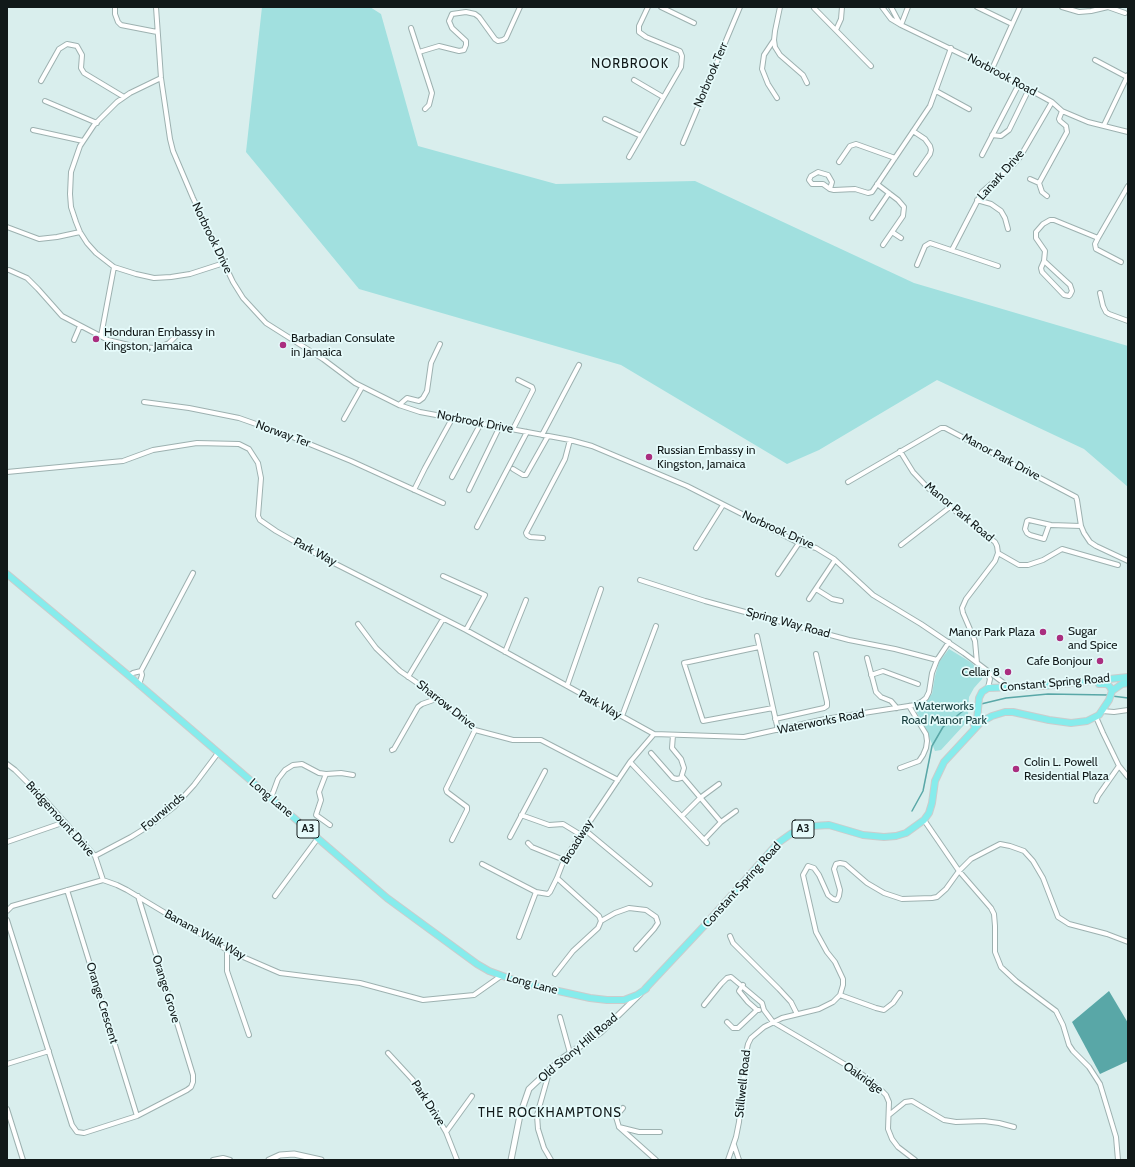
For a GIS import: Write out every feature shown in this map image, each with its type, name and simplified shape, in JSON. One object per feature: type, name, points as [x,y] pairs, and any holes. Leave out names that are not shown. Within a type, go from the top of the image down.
[{"type":"main road","name":"Long Lane","points":[[7,574],[130,676],[387,898],[477,964],[489,971],[522,983],[590,998],[624,1000],[637,995],[646,989]]},
{"type":"main road","name":"Constant Spring Road","points":[[968,736],[977,721],[979,698],[982,692],[988,688],[1043,686],[1128,677]]},
{"type":"main road","name":"Constant Spring Road","points":[[646,989],[778,843],[792,833],[813,826],[829,825],[863,835],[884,837],[896,836],[914,828],[924,820],[929,813],[936,781],[944,762],[981,722],[1001,713],[1013,712],[1071,723],[1087,721],[1096,717],[1102,711],[1112,692],[1122,684],[1128,683]]},
{"type":"main road","points":[[1043,686],[1107,684],[1110,686],[1112,692]]},
{"type":"main road","points":[[979,711],[980,714],[1001,713]]},
{"type":"street","points":[[116,7],[115,14],[121,26],[157,32]]},
{"type":"street","name":"Norbrook Drive","points":[[156,7],[161,78],[173,150],[193,198],[233,282],[243,298],[266,323],[323,358],[355,383],[399,405],[420,412],[542,434],[592,446],[687,486],[799,543],[816,548],[835,560],[873,596],[949,642],[1010,688]]},
{"type":"street","points":[[419,52],[440,46],[459,51],[464,50],[466,40],[452,28],[449,20],[452,14],[466,12],[475,14],[479,17],[495,39],[498,41],[503,40],[506,38],[520,7]]},
{"type":"street","points":[[629,157],[681,67],[682,56],[680,51],[646,38],[639,32],[639,26],[648,7]]},
{"type":"street","points":[[661,7],[694,23]]},
{"type":"street","name":"Norbrook Terr","points":[[682,143],[740,7]]},
{"type":"street","points":[[780,7],[774,31],[775,47],[780,55],[803,75],[807,83]]},
{"type":"street","points":[[836,30],[841,19],[842,7]]},
{"type":"street","name":"Norbrook Road","points":[[882,7],[890,19],[900,25],[951,48],[992,69],[1052,102],[1062,111],[1088,122],[1128,132]]},
{"type":"street","points":[[891,7],[900,25]]},
{"type":"street","points":[[900,25],[908,7]]},
{"type":"street","points":[[977,7],[1012,24]]},
{"type":"street","points":[[992,69],[1020,7]]},
{"type":"street","points":[[1062,7],[1079,12],[1091,12],[1108,7],[1125,12]]},
{"type":"street","points":[[814,8],[871,66]]},
{"type":"street","points":[[411,28],[432,93],[429,105],[425,109]]},
{"type":"street","points":[[774,40],[764,55],[762,69],[768,84],[777,98]]},
{"type":"street","points":[[41,81],[59,49],[67,44],[77,46],[82,55],[81,68],[84,73],[124,98]]},
{"type":"street","points":[[830,189],[832,182],[828,175],[818,172],[810,176],[809,180],[812,184],[822,184],[830,189],[855,189],[870,193],[872,192],[930,106],[951,48]]},
{"type":"street","points":[[1095,60],[1128,76],[1104,125]]},
{"type":"street","points":[[161,78],[117,102],[97,123],[83,141],[71,172],[71,207],[80,232],[96,253],[114,267],[154,278],[190,274],[224,263]]},
{"type":"street","points":[[634,80],[663,97]]},
{"type":"street","points":[[982,155],[1019,84]]},
{"type":"street","points":[[992,135],[1001,136],[1009,130],[1029,89]]},
{"type":"street","points":[[936,91],[969,109]]},
{"type":"street","points":[[45,101],[97,123]]},
{"type":"street","name":"Lanark Drive","points":[[952,250],[982,192],[1020,157],[1052,102]]},
{"type":"street","points":[[1039,184],[1067,132],[1066,126],[1059,119],[1062,111]]},
{"type":"street","points":[[605,119],[641,136]]},
{"type":"street","points":[[33,130],[83,141]]},
{"type":"street","points":[[913,131],[925,139],[931,150],[930,154],[916,174]]},
{"type":"street","points":[[839,162],[850,146],[856,144],[895,158]]},
{"type":"street","points":[[1030,179],[1039,184],[1042,192],[1046,196]]},
{"type":"street","points":[[877,184],[898,200],[904,208],[903,216],[883,245]]},
{"type":"street","points":[[1121,262],[1096,249],[1095,244],[1128,186]]},
{"type":"street","points":[[872,218],[888,193]]},
{"type":"street","points":[[977,200],[991,204],[1001,211],[1008,229]]},
{"type":"street","points":[[1044,261],[1070,285],[1072,291],[1069,296],[1064,295],[1042,272],[1041,268],[1044,261],[1045,251],[1035,235],[1036,232],[1043,224],[1050,220],[1054,220],[1098,238]]},
{"type":"street","points":[[7,228],[39,239],[80,232]]},
{"type":"street","points":[[892,232],[901,238]]},
{"type":"street","points":[[917,264],[926,246],[930,243],[998,266]]},
{"type":"street","points":[[101,336],[114,267]]},
{"type":"street","points":[[10,270],[27,278],[62,316],[108,340],[137,347],[157,348],[169,343],[178,334]]},
{"type":"street","points":[[1100,293],[1106,312],[1128,321]]},
{"type":"street","points":[[74,340],[80,326]]},
{"type":"street","points":[[399,405],[407,398],[419,401],[423,398],[427,391],[431,363],[440,344]]},
{"type":"street","points":[[542,434],[579,365]]},
{"type":"street","points":[[512,429],[534,390],[532,387],[518,380]]},
{"type":"street","points":[[344,419],[362,387]]},
{"type":"street","name":"Norway Ter","points":[[144,402],[189,408],[239,418],[338,455],[443,503]]},
{"type":"street","points":[[414,490],[453,418]]},
{"type":"street","points":[[452,477],[481,423]]},
{"type":"street","points":[[469,490],[500,426]]},
{"type":"street","name":"Manor Park Drive","points":[[848,482],[941,428],[948,429],[1076,497],[1078,500],[1081,526],[1090,542],[1128,560]]},
{"type":"street","points":[[477,527],[527,432]]},
{"type":"street","points":[[513,469],[523,475],[526,475],[548,436]]},
{"type":"street","points":[[543,538],[530,537],[527,536],[526,533],[565,459],[570,440]]},
{"type":"street","name":"Park Way","points":[[7,472],[122,461],[153,450],[197,443],[239,444],[249,449],[258,463],[261,478],[258,516],[260,520],[276,531],[320,556],[466,630],[654,734]]},
{"type":"street","name":"Manor Park Road","points":[[900,451],[913,472],[928,488],[995,542],[998,549],[998,554],[995,561],[966,599],[962,608],[974,641],[977,663]]},
{"type":"street","points":[[696,548],[723,505]]},
{"type":"street","points":[[901,545],[950,507]]},
{"type":"street","points":[[1048,525],[1044,539],[1030,536],[1027,534],[1025,529],[1027,521],[1029,520],[1048,525],[1081,526]]},
{"type":"street","points":[[778,574],[799,543]]},
{"type":"street","points":[[998,554],[1019,565],[1028,565],[1043,560],[1062,549],[1118,565]]},
{"type":"street","points":[[809,599],[835,560]]},
{"type":"street","points":[[139,685],[142,675],[141,671],[193,573]]},
{"type":"street","points":[[442,576],[485,595],[466,630]]},
{"type":"street","name":"Spring Way Road","points":[[640,580],[705,601],[778,621],[849,640],[895,649],[937,660]]},
{"type":"street","points":[[567,686],[602,589]]},
{"type":"street","points":[[816,589],[832,599],[841,601]]},
{"type":"street","points":[[505,652],[526,600]]},
{"type":"street","points":[[408,676],[443,619]]},
{"type":"street","name":"Sharrow Drive","points":[[358,624],[376,648],[400,671],[439,698],[475,730],[513,740],[541,740],[618,780]]},
{"type":"street","points":[[622,716],[656,626]]},
{"type":"street","points":[[757,636],[778,730]]},
{"type":"street","name":"Waterworks Road","points":[[654,734],[744,737],[825,719],[909,706],[921,702],[926,698],[929,692],[932,673],[937,660],[949,642]]},
{"type":"street","points":[[759,647],[684,663],[704,721],[773,708]]},
{"type":"street","points":[[775,719],[824,708],[827,706],[816,654]]},
{"type":"street","points":[[867,658],[876,692],[881,697],[891,701],[897,708]]},
{"type":"street","points":[[986,670],[990,679],[988,688]]},
{"type":"street","points":[[130,676],[133,673],[141,671]]},
{"type":"street","points":[[871,674],[883,672],[918,684]]},
{"type":"street","points":[[392,750],[418,707],[439,698]]},
{"type":"street","points":[[900,768],[919,761],[926,748],[926,734],[909,706]]},
{"type":"street","points":[[1102,711],[1114,712],[1128,710]]},
{"type":"street","points":[[1096,717],[1102,733],[1119,766],[1128,777]]},
{"type":"street","points":[[452,840],[467,810],[467,807],[447,792],[446,789],[475,730]]},
{"type":"street","name":"Broadway","points":[[536,892],[548,894],[550,892],[564,860],[630,762],[654,734]]},
{"type":"street","points":[[651,754],[673,778],[677,779],[682,776],[684,768],[683,763],[672,748],[673,735]]},
{"type":"street","name":"Fourwinds","points":[[95,856],[152,824],[174,806],[194,785],[218,752]]},
{"type":"street","points":[[630,762],[706,841],[721,822],[736,811]]},
{"type":"street","name":"Bridgemount Drive","points":[[7,764],[46,800],[95,856],[103,880]]},
{"type":"street","points":[[271,798],[278,779],[284,770],[293,765],[302,764],[319,773],[341,773],[353,775]]},
{"type":"street","points":[[1096,801],[1119,766]]},
{"type":"street","points":[[510,837],[545,771]]},
{"type":"street","points":[[326,774],[318,792],[321,800],[316,815],[330,825]]},
{"type":"street","points":[[682,776],[721,822]]},
{"type":"street","points":[[682,816],[700,798],[719,784]]},
{"type":"street","points":[[521,816],[549,825],[563,824],[581,835]]},
{"type":"street","points":[[924,820],[960,871],[991,908],[994,914],[995,952],[1001,967],[1016,981],[1056,1011],[1063,1025],[1069,1045],[1089,1067],[1100,1084],[1116,1137],[1118,1160]]},
{"type":"street","points":[[7,842],[65,822]]},
{"type":"street","points":[[585,830],[650,884]]},
{"type":"street","points":[[275,896],[318,838]]},
{"type":"street","points":[[528,843],[532,847],[564,860]]},
{"type":"street","points":[[900,993],[893,1003],[887,1008],[881,1010],[840,994],[843,986],[843,979],[835,962],[827,952],[816,932],[803,874],[808,866],[814,868],[819,875],[828,895],[837,900],[840,890],[834,869],[836,864],[840,863],[845,864],[867,883],[884,893],[902,899],[937,897],[946,890],[970,859],[1000,844],[1010,846],[1024,852],[1033,860],[1043,878],[1058,917],[1069,924],[1107,934],[1128,942]]},
{"type":"street","points":[[482,864],[536,892],[519,937]]},
{"type":"street","points":[[557,878],[598,916],[601,921]]},
{"type":"street","points":[[7,911],[12,906],[103,880]]},
{"type":"street","name":"Banana Walk Way","points":[[103,880],[117,885],[138,896],[227,950],[280,972],[360,983],[423,1000],[474,995],[501,976]]},
{"type":"street","name":"Orange Crescent","points":[[67,890],[137,1116]]},
{"type":"street","name":"Orange Grove","points":[[137,1116],[187,1090],[191,1087],[193,1082],[193,1075],[138,896]]},
{"type":"street","points":[[555,974],[573,951],[598,928],[601,921],[615,913],[629,908],[646,910],[656,917],[658,923],[636,949]]},
{"type":"street","points":[[7,920],[72,1125],[77,1132],[84,1133],[137,1116]]},
{"type":"street","points":[[730,936],[733,943],[791,1002],[797,1014]]},
{"type":"street","points":[[227,950],[227,971],[249,1035]]},
{"type":"street","points":[[704,1005],[727,978],[732,976],[762,1003],[764,1010],[773,1022]]},
{"type":"street","points":[[742,985],[739,991],[757,1010]]},
{"type":"street","name":"Old Stony Hill Road","points":[[511,1160],[520,1115],[527,1093],[530,1089],[550,1069],[570,1053],[601,1032],[646,989]]},
{"type":"street","name":"Stillwell Road","points":[[728,1160],[734,1145],[739,1122],[748,1044],[751,1038],[773,1022],[819,1009],[834,1002],[840,994]]},
{"type":"street","points":[[727,1022],[733,1028],[738,1028],[757,1010],[764,1010]]},
{"type":"street","points":[[560,1017],[570,1053]]},
{"type":"street","name":"Oakridge","points":[[773,1022],[863,1076],[886,1095],[889,1102],[888,1129],[892,1139],[898,1147],[915,1160]]},
{"type":"street","points":[[7,1064],[49,1051]]},
{"type":"street","name":"Park Drive","points":[[388,1053],[412,1079],[446,1132],[457,1160]]},
{"type":"street","points":[[550,1069],[537,1115],[538,1129],[544,1148],[551,1160]]},
{"type":"street","points":[[446,1132],[472,1096]]},
{"type":"street","points":[[889,1115],[905,1102],[912,1101],[944,1120],[956,1122],[984,1121],[1014,1127]]},
{"type":"street","points":[[624,1108],[616,1118],[619,1127],[656,1160]]},
{"type":"street","points":[[7,1109],[23,1160]]},
{"type":"street","points":[[619,1127],[639,1132],[660,1132]]},
{"type":"street","points":[[734,1145],[739,1160]]},
{"type":"street","points":[[269,1160],[280,1155],[294,1154],[321,1160]]},
{"type":"street","points":[[213,1160],[223,1158],[230,1160]]},
{"type":"green space","points":[[262,7],[370,7],[381,14],[418,146],[556,184],[695,181],[914,283],[1128,346],[1128,487],[1084,449],[937,380],[819,450],[787,464],[621,365],[359,289],[246,152]]},
{"type":"green space","name":"Waterworks Road Manor Park","points":[[949,649],[972,663],[983,675],[982,679],[974,688],[969,697],[968,715],[964,725],[941,750],[935,751],[917,713],[916,705],[932,694],[939,662]]},
{"type":"shaded area","points":[[1109,991],[1128,1023],[1128,1061],[1100,1074],[1072,1022]]},
{"type":"waterway","points":[[981,704],[1006,698],[1048,694],[1108,695]]},
{"type":"waterway","points":[[1112,696],[1128,698]]},
{"type":"waterway","points":[[912,811],[923,791],[932,746],[943,727],[963,711],[976,706]]},
{"type":"place","name":"Honduran Embassy in Kingston, Jamaica","points":[[96,339]]},
{"type":"place","name":"Barbadian Consulate in Jamaica","points":[[283,345]]},
{"type":"place","name":"Russian Embassy in Kingston, Jamaica","points":[[649,457]]},
{"type":"place","name":"Manor Park Plaza","points":[[1043,632]]},
{"type":"place","name":"Sugar and Spice","points":[[1060,638]]},
{"type":"place","name":"Cafe Bonjour","points":[[1100,661]]},
{"type":"place","name":"Cellar 8","points":[[1008,672]]},
{"type":"place","name":"Colin L. Powell Residential Plaza","points":[[1016,769]]},
{"type":"district","name":"NORBROOK","points":[[630,64]]},
{"type":"district","name":"THE ROCKHAMPTONS","points":[[550,1113]]}]
